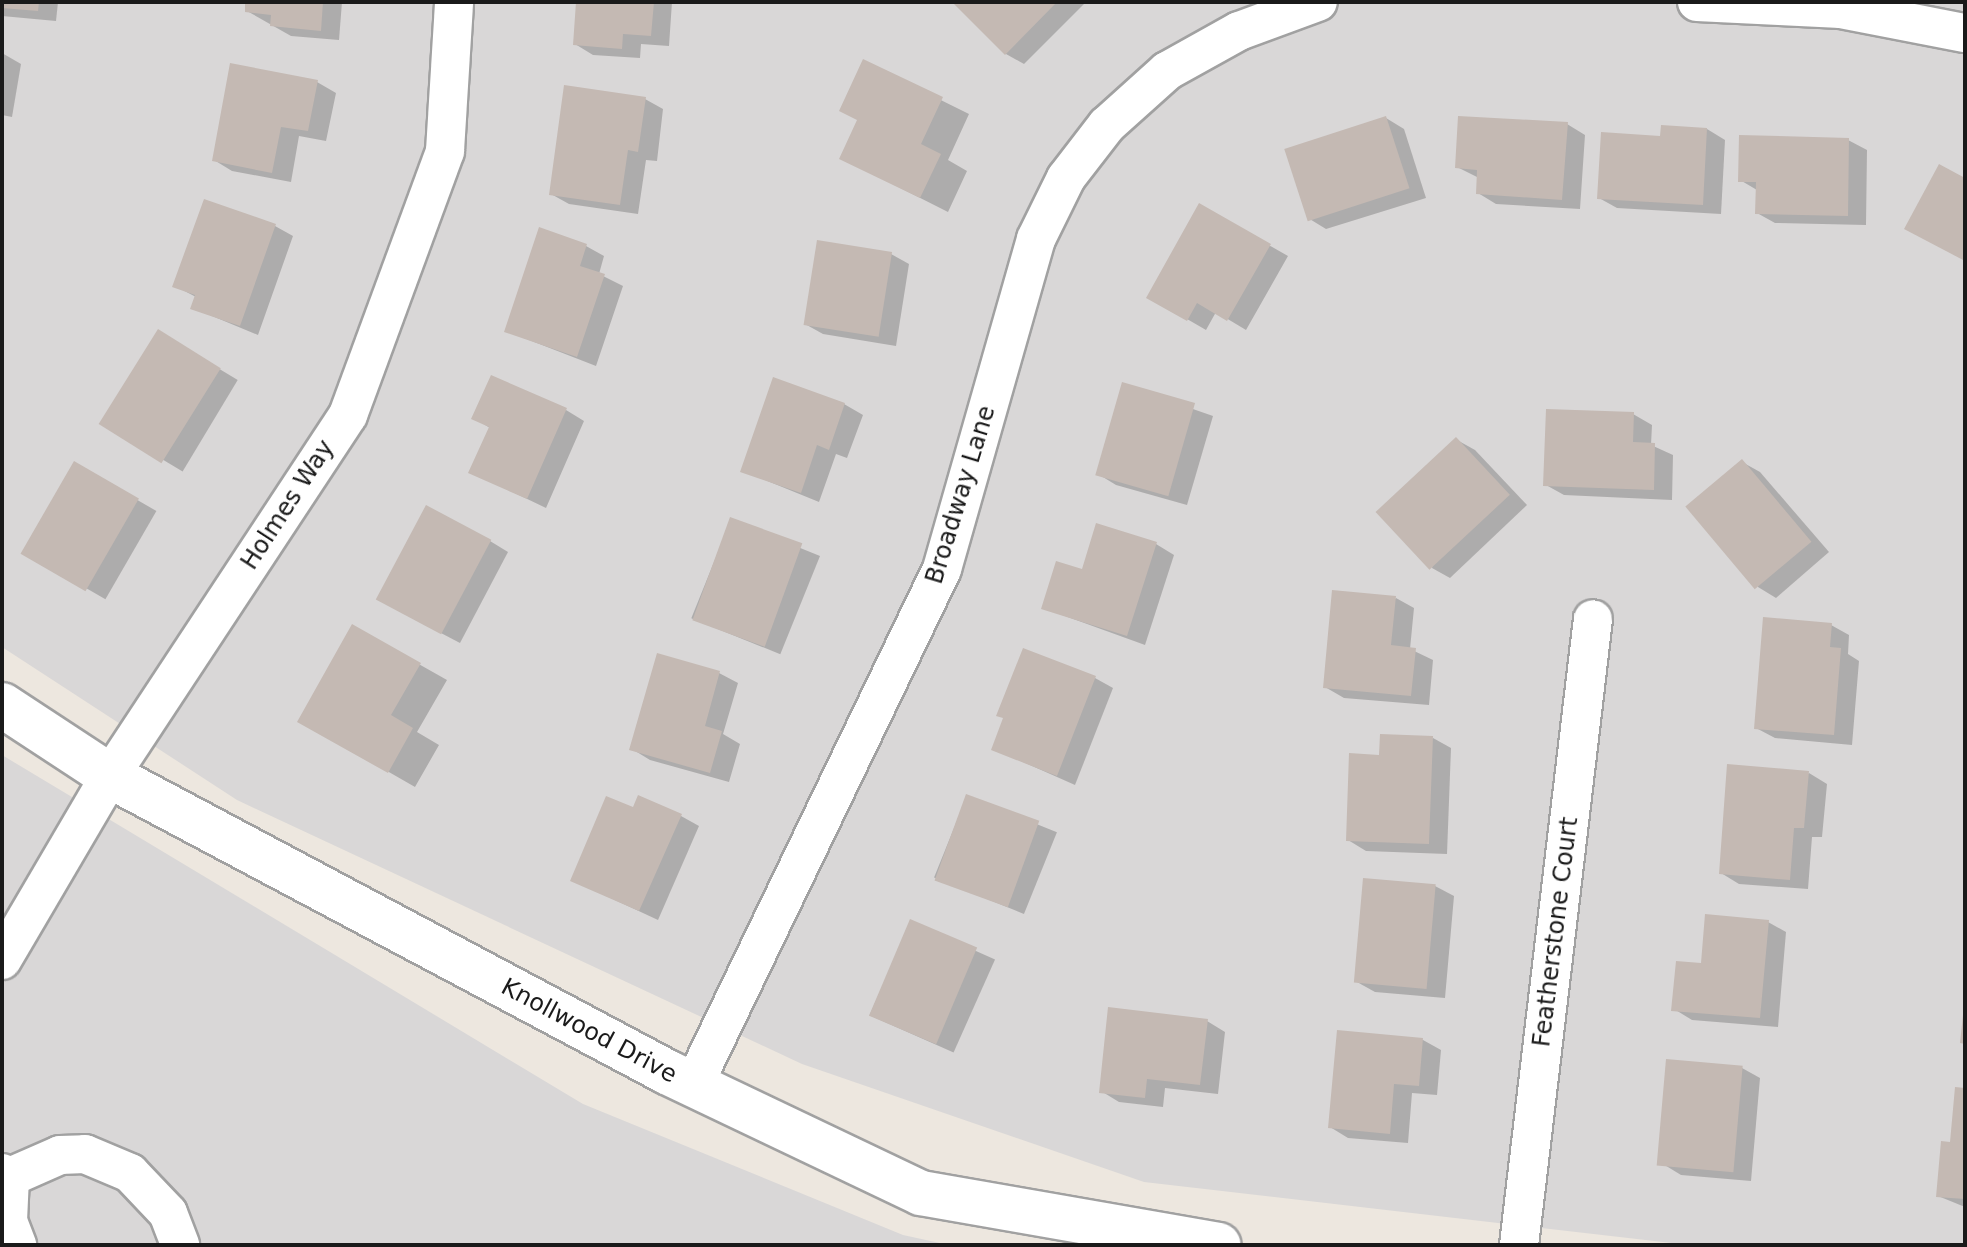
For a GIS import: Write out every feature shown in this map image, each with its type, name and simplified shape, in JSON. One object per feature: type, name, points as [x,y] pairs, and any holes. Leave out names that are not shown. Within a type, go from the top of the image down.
[{"type":"street","name":"Holmes Way","points":[[2,960],[110,776],[348,415],[445,151],[454,2]]},
{"type":"street","name":"Broadway Lane","points":[[693,1086],[942,569],[1036,239],[1066,178],[1107,125],[1167,71],[1239,31],[1318,2]]},
{"type":"street","points":[[1697,2],[1841,9],[1965,33]]},
{"type":"street","name":"Featherstone Court","points":[[1519,1245],[1593,619]]},
{"type":"street","name":"Knollwood Drive","points":[[2,705],[110,776],[693,1086],[921,1193],[1218,1245]]},
{"type":"street","points":[[17,1245],[8,1221],[6,1175],[60,1155],[85,1154],[130,1173],[168,1213],[180,1245]]},
{"type":"shaded area","points":[[2,2],[1965,2],[1965,1245],[1689,1245],[1144,1182],[802,1064],[237,800],[2,647]]},
{"type":"shaded area","points":[[2,755],[583,1104],[903,1235],[949,1245],[2,1245]]},
{"type":"building","points":[[2,2],[39,2],[38,11],[2,8]]},
{"type":"building","points":[[245,2],[323,2],[321,31],[270,26],[271,15],[245,12]]},
{"type":"building","points":[[576,2],[654,2],[651,36],[623,34],[622,49],[573,45]]},
{"type":"building","points":[[952,2],[1057,2],[1005,55]]},
{"type":"building","points":[[863,59],[943,97],[921,144],[941,154],[920,198],[839,159],[857,120],[839,111]]},
{"type":"building","points":[[230,63],[318,80],[308,131],[281,127],[272,173],[212,161]]},
{"type":"building","points":[[564,85],[646,97],[638,152],[628,150],[620,205],[549,195]]},
{"type":"building","points":[[1386,116],[1409,188],[1308,221],[1284,149]]},
{"type":"building","points":[[1458,116],[1568,122],[1562,200],[1476,194],[1477,170],[1455,168]]},
{"type":"building","points":[[1661,125],[1707,128],[1703,205],[1597,199],[1601,132],[1660,136]]},
{"type":"building","points":[[1739,135],[1849,138],[1848,216],[1755,214],[1756,182],[1738,182]]},
{"type":"building","points":[[1939,164],[1965,178],[1965,261],[1904,229]]},
{"type":"building","points":[[204,199],[276,224],[240,326],[190,309],[195,295],[172,287]]},
{"type":"building","points":[[1199,203],[1271,244],[1227,321],[1197,303],[1187,321],[1146,298]]},
{"type":"building","points":[[539,227],[587,244],[580,266],[605,274],[577,357],[504,332]]},
{"type":"building","points":[[817,240],[892,252],[879,337],[804,325]]},
{"type":"building","points":[[158,329],[221,368],[161,463],[99,424]]},
{"type":"building","points":[[491,375],[567,408],[527,499],[468,473],[489,427],[471,419]]},
{"type":"building","points":[[773,377],[845,403],[829,450],[817,445],[801,493],[740,472]]},
{"type":"building","points":[[1122,382],[1195,403],[1168,496],[1095,475]]},
{"type":"building","points":[[1546,409],[1634,412],[1633,442],[1655,443],[1654,490],[1543,486]]},
{"type":"building","points":[[1456,437],[1510,495],[1429,570],[1376,512]]},
{"type":"building","points":[[1742,459],[1811,542],[1755,589],[1685,507]]},
{"type":"building","points":[[74,461],[139,498],[85,591],[21,554]]},
{"type":"building","points":[[426,505],[491,540],[441,634],[376,599]]},
{"type":"building","points":[[730,517],[802,543],[765,647],[692,620]]},
{"type":"building","points":[[1096,523],[1157,542],[1127,636],[1041,609],[1056,561],[1082,569]]},
{"type":"building","points":[[1332,590],[1396,596],[1391,645],[1416,648],[1411,696],[1323,688]]},
{"type":"building","points":[[1763,617],[1832,623],[1830,647],[1841,648],[1834,735],[1754,729]]},
{"type":"building","points":[[352,624],[421,663],[391,715],[413,728],[388,773],[297,722]]},
{"type":"building","points":[[1023,648],[1096,676],[1057,776],[991,750],[1003,718],[996,716]]},
{"type":"building","points":[[657,653],[720,671],[705,726],[722,731],[710,773],[629,750]]},
{"type":"building","points":[[1380,734],[1433,736],[1429,844],[1346,841],[1349,753],[1379,755]]},
{"type":"building","points":[[1727,764],[1809,771],[1804,828],[1794,828],[1790,880],[1719,874]]},
{"type":"building","points":[[966,794],[1039,821],[1008,907],[935,880]]},
{"type":"building","points":[[638,795],[682,814],[639,911],[570,881],[606,796],[633,807]]},
{"type":"building","points":[[1363,878],[1436,884],[1427,989],[1354,983]]},
{"type":"building","points":[[1705,914],[1769,920],[1760,1018],[1671,1011],[1676,961],[1701,963]]},
{"type":"building","points":[[910,919],[977,948],[936,1044],[869,1016]]},
{"type":"building","points":[[1108,1007],[1208,1019],[1200,1085],[1147,1079],[1145,1098],[1099,1093]]},
{"type":"building","points":[[1965,1015],[1965,1044],[1960,1043]]},
{"type":"building","points":[[1337,1030],[1423,1038],[1419,1086],[1394,1084],[1390,1134],[1328,1128]]},
{"type":"building","points":[[1666,1059],[1743,1066],[1733,1172],[1657,1166]]},
{"type":"building","points":[[1955,1087],[1965,1088],[1965,1199],[1936,1197],[1941,1141],[1950,1142]]}]
